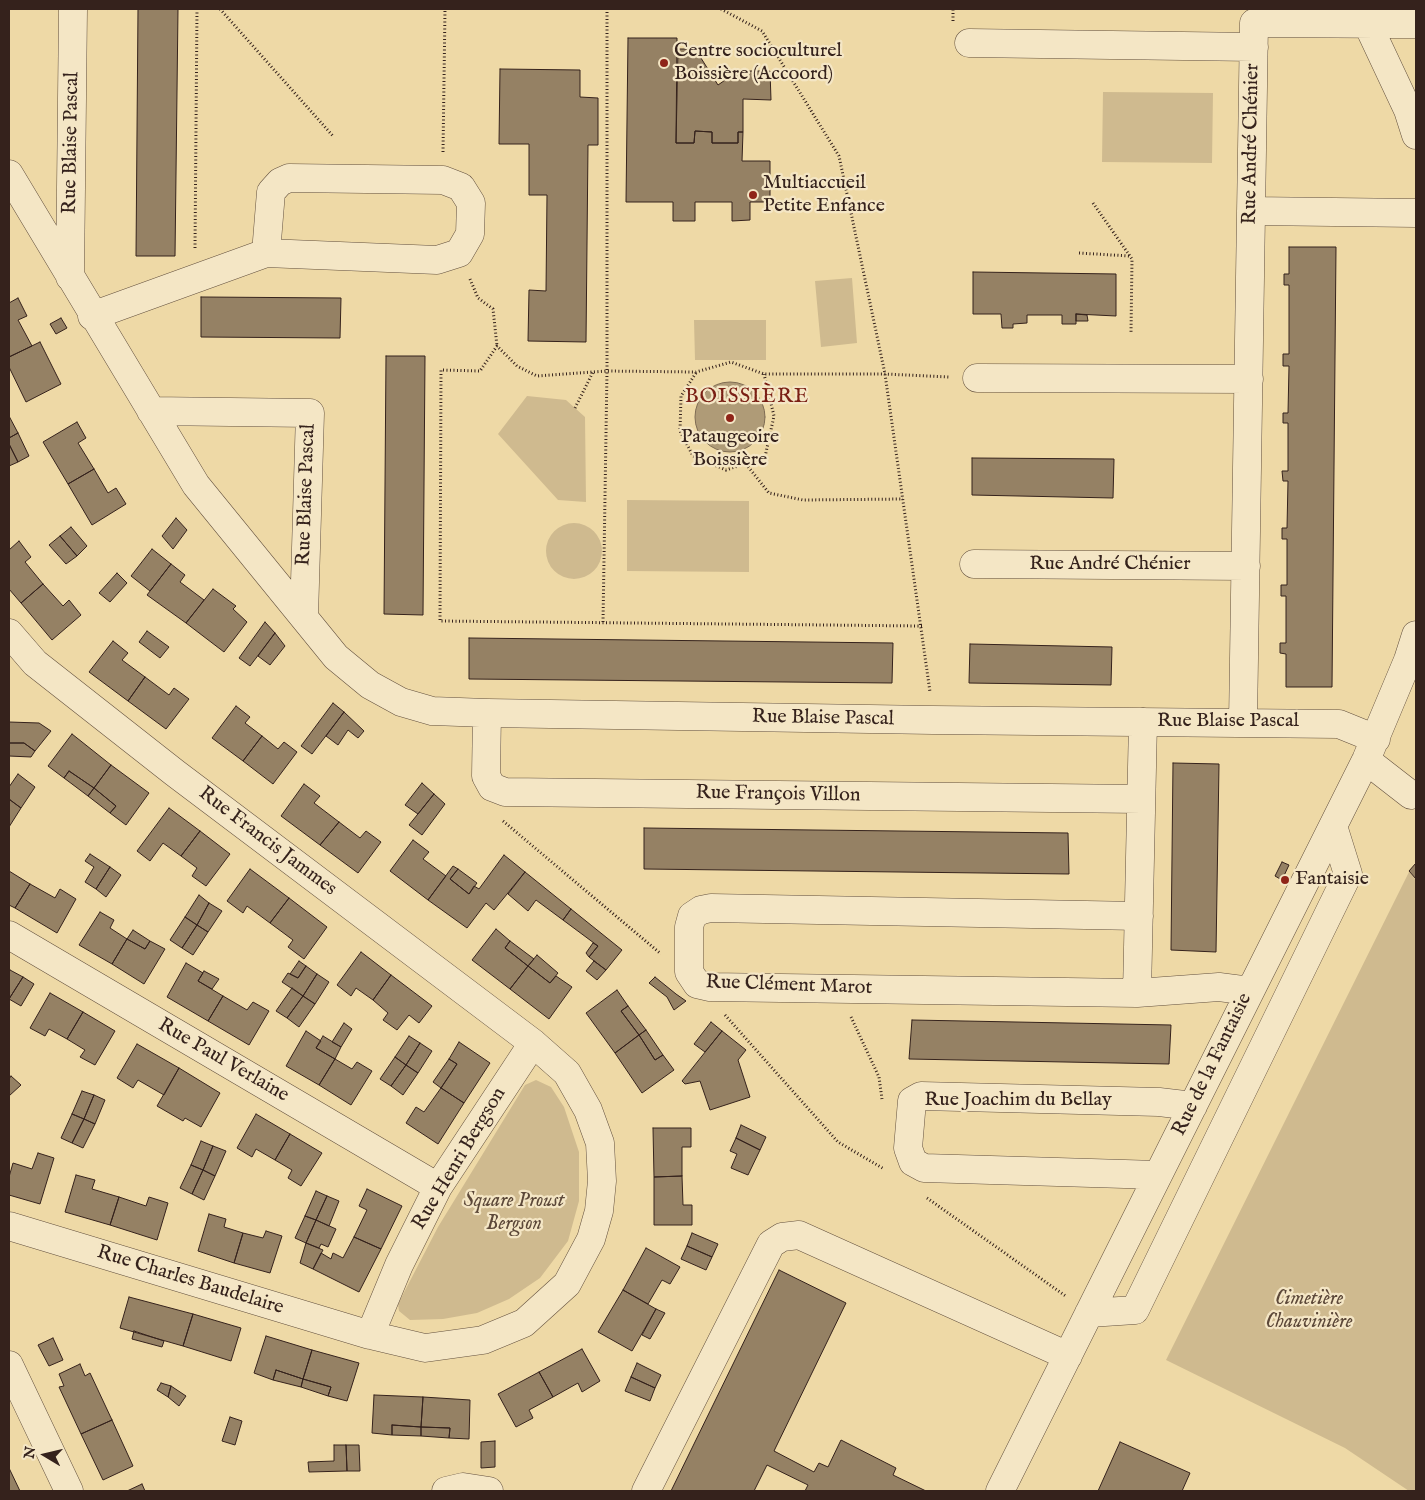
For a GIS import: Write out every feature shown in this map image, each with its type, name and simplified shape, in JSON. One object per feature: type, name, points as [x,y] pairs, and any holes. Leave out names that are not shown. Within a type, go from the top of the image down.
[{"type":"street","name":"Rue Blaise Pascal","points":[[70,277],[73,9]]},
{"type":"street","points":[[1365,16],[1416,24]]},
{"type":"street","points":[[1365,16],[1408,110],[1416,135]]},
{"type":"street","name":"Rue André Chénier","points":[[1244,722],[1254,23],[1365,16]]},
{"type":"street","points":[[969,43],[1254,47]]},
{"type":"street","name":"Rue Blaise Pascal","points":[[9,174],[92,316],[196,484],[336,657],[352,672],[401,702],[432,710],[487,713],[1339,724],[1371,750],[1411,795]]},
{"type":"street","points":[[92,316],[266,253],[437,260],[459,252],[470,234],[471,203],[461,187],[443,180],[288,178],[280,182],[271,192],[266,253]]},
{"type":"street","points":[[1251,211],[1416,213]]},
{"type":"street","points":[[977,378],[1249,379]]},
{"type":"street","name":"Rue Blaise Pascal","points":[[151,411],[310,413],[304,616]]},
{"type":"street","name":"Rue André Chénier","points":[[974,564],[1246,566]]},
{"type":"street","name":"Rue Francis Jammes","points":[[9,633],[35,663],[167,766],[533,1042],[567,1073],[588,1110],[600,1143],[602,1181],[599,1210],[591,1239],[567,1284],[524,1323],[483,1340],[425,1348],[370,1335]]},
{"type":"street","name":"Rue de la Fantaisie","points":[[1000,1491],[1371,750],[1408,660],[1416,635]]},
{"type":"street","name":"Rue François Villon","points":[[487,713],[486,776],[492,787],[506,792],[1141,799]]},
{"type":"street","points":[[1137,993],[1143,722]]},
{"type":"street","points":[[1089,1313],[1135,1310],[1348,874],[1332,826]]},
{"type":"street","name":"Rue Clément Marot","points":[[1139,916],[711,908],[701,910],[692,916],[689,927],[688,972],[697,984],[710,987],[1137,993],[1219,987],[1250,991]]},
{"type":"street","name":"Rue Paul Verlaine","points":[[9,935],[438,1187]]},
{"type":"street","name":"Rue Henri Bergson","points":[[370,1335],[399,1265],[438,1187],[533,1042]]},
{"type":"street","points":[[1210,1072],[1244,1088]]},
{"type":"street","name":"Rue Joachim du Bellay","points":[[1158,1175],[924,1168],[912,1162],[908,1148],[912,1101],[921,1096],[1159,1102],[1193,1106]]},
{"type":"street","name":"Rue Charles Baudelaire","points":[[9,1226],[370,1335]]},
{"type":"street","points":[[646,1491],[771,1244],[782,1237],[799,1235],[1068,1356]]},
{"type":"street","points":[[9,1365],[69,1491]]},
{"type":"street","points":[[446,1491],[464,1487],[488,1491]]},
{"type":"path","points":[[195,256],[196,9]]},
{"type":"path","points":[[220,9],[333,136]]},
{"type":"path","points":[[443,180],[445,9]]},
{"type":"path","points":[[603,622],[607,371],[607,9]]},
{"type":"path","points":[[721,9],[762,31],[839,156],[884,374],[922,626],[933,720]]},
{"type":"path","points":[[1093,203],[1132,259],[1131,332]]},
{"type":"path","points":[[459,252],[478,298],[493,309],[497,346],[517,366],[537,376],[607,371],[696,372],[731,362],[764,374],[884,374],[977,378]]},
{"type":"path","points":[[1079,253],[1129,256]]},
{"type":"path","points":[[497,346],[480,371],[441,370],[440,620],[922,626]]},
{"type":"path","points":[[575,408],[593,372]]},
{"type":"path","points":[[696,372],[681,396],[680,430],[693,456],[726,470],[765,458],[774,416],[764,374]]},
{"type":"path","points":[[746,464],[769,493],[803,500],[903,499]]},
{"type":"path","points":[[838,988],[879,1077],[883,1106]]},
{"type":"path","points":[[924,1196],[1089,1313]]},
{"type":"green space","points":[[1103,92],[1213,93],[1212,163],[1102,162]]},
{"type":"green space","points":[[852,278],[857,343],[821,347],[815,281]]},
{"type":"green space","points":[[694,320],[766,320],[766,360],[695,360]]},
{"type":"green space","points":[[527,396],[566,400],[585,417],[586,502],[558,500],[498,434]]},
{"type":"green space","points":[[627,500],[749,501],[749,572],[627,571]]},
{"type":"green space","points":[[568,523],[580,523],[590,527],[598,535],[602,551],[598,567],[590,575],[580,579],[568,579],[558,575],[550,567],[546,557],[546,545],[550,535],[558,527]]},
{"type":"green space","name":"Cimetière Chauvinière","points":[[1409,872],[1416,880],[1416,1491],[1409,1491],[1345,1448],[1166,1360]]},
{"type":"green space","name":"Square Proust Bergson","points":[[536,1080],[551,1087],[564,1107],[579,1152],[579,1201],[568,1241],[540,1278],[509,1299],[477,1313],[443,1319],[410,1320],[399,1311],[398,1304],[438,1227],[525,1085]]},
{"type":"shaded area","name":"Pataugeoire Boissière","points":[[730,382],[743,385],[755,392],[762,404],[765,417],[762,430],[755,442],[743,449],[730,452],[717,449],[705,442],[698,430],[695,417],[698,404],[705,392],[717,385]]},
{"type":"building","points":[[138,9],[178,9],[175,256],[136,256]]},
{"type":"building","points":[[628,38],[677,38],[676,143],[694,143],[695,131],[712,132],[712,143],[738,143],[738,132],[743,132],[742,161],[770,161],[770,202],[750,202],[750,220],[732,221],[732,202],[695,202],[695,221],[673,221],[673,202],[626,202]]},
{"type":"building","points":[[694,47],[718,85],[738,71],[770,71],[771,100],[743,99],[743,132],[738,132],[738,143],[712,143],[712,132],[695,131],[694,143],[676,143],[678,49],[692,49]]},
{"type":"building","points":[[500,69],[580,70],[580,97],[598,98],[598,145],[588,145],[586,342],[528,341],[529,290],[546,291],[547,195],[529,195],[529,144],[499,144]]},
{"type":"building","points":[[1289,247],[1336,247],[1332,687],[1286,687],[1286,654],[1280,653],[1280,643],[1286,643],[1286,596],[1281,596],[1281,585],[1287,585],[1287,539],[1282,539],[1282,528],[1287,528],[1288,481],[1283,481],[1282,471],[1288,471],[1288,423],[1283,423],[1283,413],[1288,413],[1289,366],[1283,366],[1283,354],[1289,354],[1289,285],[1284,285],[1284,274],[1289,274]]},
{"type":"building","points":[[973,272],[1116,274],[1116,316],[1076,314],[1076,324],[1062,324],[1062,315],[1027,315],[1027,323],[1013,324],[1013,328],[1002,328],[1001,314],[973,314]]},
{"type":"building","points":[[201,297],[341,298],[340,338],[201,337]]},
{"type":"building","points":[[18,298],[27,316],[18,320],[32,346],[9,357],[9,303]]},
{"type":"building","points":[[1076,314],[1087,315],[1088,321],[1076,321]]},
{"type":"building","points":[[61,318],[67,328],[56,334],[50,324]]},
{"type":"building","points":[[40,342],[61,384],[26,402],[9,367],[9,357]]},
{"type":"building","points":[[386,356],[425,356],[423,615],[384,614]]},
{"type":"building","points":[[9,416],[18,433],[9,438]]},
{"type":"building","points":[[77,422],[86,438],[78,443],[94,469],[68,484],[43,442]]},
{"type":"building","points":[[18,433],[29,456],[18,462],[9,444],[9,438]]},
{"type":"building","points":[[9,444],[18,462],[9,466]]},
{"type":"building","points":[[972,458],[1114,459],[1113,498],[972,495]]},
{"type":"building","points":[[94,469],[108,493],[116,488],[126,504],[92,525],[68,484]]},
{"type":"building","points":[[176,518],[187,530],[173,549],[162,536]]},
{"type":"building","points":[[71,527],[87,546],[77,556],[60,536]]},
{"type":"building","points":[[60,536],[77,556],[66,564],[49,545]]},
{"type":"building","points":[[19,541],[31,557],[25,562],[43,584],[21,603],[9,589],[9,550]]},
{"type":"building","points":[[152,549],[171,564],[150,591],[131,576]]},
{"type":"building","points":[[171,564],[185,575],[180,582],[204,600],[186,623],[147,595]]},
{"type":"building","points":[[117,573],[127,583],[110,602],[99,593]]},
{"type":"building","points":[[43,584],[63,606],[69,600],[81,615],[52,640],[21,603]]},
{"type":"building","points":[[213,589],[236,606],[233,609],[247,622],[224,652],[186,623]]},
{"type":"building","points":[[265,622],[275,633],[250,666],[239,658]]},
{"type":"building","points":[[147,631],[169,647],[160,658],[139,642]]},
{"type":"building","points":[[275,633],[285,646],[270,665],[258,656]]},
{"type":"building","points":[[469,638],[893,643],[892,683],[469,679]]},
{"type":"building","points":[[113,641],[128,653],[122,660],[145,677],[128,701],[89,672]]},
{"type":"building","points":[[970,644],[1112,647],[1111,685],[969,683]]},
{"type":"building","points":[[145,677],[169,695],[174,688],[189,699],[166,729],[128,701]]},
{"type":"building","points":[[333,703],[344,712],[312,754],[301,746]]},
{"type":"building","points":[[236,706],[250,717],[245,723],[262,736],[243,761],[212,738]]},
{"type":"building","points":[[344,712],[364,731],[358,738],[348,730],[338,745],[326,736]]},
{"type":"building","points":[[9,722],[39,723],[51,731],[35,751],[24,743],[9,743]]},
{"type":"building","points":[[72,734],[111,765],[94,788],[69,771],[64,778],[48,766]]},
{"type":"building","points":[[262,736],[278,749],[284,742],[297,752],[273,784],[243,761]]},
{"type":"building","points":[[9,743],[24,743],[35,751],[31,757],[9,756]]},
{"type":"building","points":[[1173,763],[1219,764],[1216,952],[1171,950]]},
{"type":"building","points":[[111,765],[149,793],[126,825],[110,813],[116,806],[94,788]]},
{"type":"building","points":[[69,771],[94,788],[88,796],[64,778]]},
{"type":"building","points":[[18,774],[35,787],[21,808],[9,799],[9,787]]},
{"type":"building","points":[[422,783],[434,794],[418,814],[405,805]]},
{"type":"building","points":[[304,784],[320,796],[314,803],[339,822],[320,845],[281,816]]},
{"type":"building","points":[[94,788],[116,806],[110,813],[88,796]]},
{"type":"building","points":[[434,794],[445,804],[422,835],[409,825]]},
{"type":"building","points":[[10,800],[21,808],[9,827],[9,802]]},
{"type":"building","points":[[169,808],[200,831],[181,856],[163,843],[150,861],[137,851]]},
{"type":"building","points":[[339,822],[360,838],[366,831],[381,842],[358,873],[320,845]]},
{"type":"building","points":[[644,828],[1068,833],[1069,874],[644,869]]},
{"type":"building","points":[[200,831],[230,854],[206,886],[192,876],[197,868],[181,856]]},
{"type":"building","points":[[413,840],[429,852],[423,859],[446,876],[428,900],[390,871]]},
{"type":"building","points":[[90,854],[110,867],[96,889],[85,882],[94,867],[85,861]]},
{"type":"building","points":[[504,855],[525,872],[494,910],[486,903],[467,928],[428,900],[453,866],[458,869],[450,879],[469,894],[474,886],[479,889]]},
{"type":"building","points":[[1282,862],[1289,865],[1282,880],[1275,876]]},
{"type":"building","points":[[1416,863],[1416,879],[1409,871]]},
{"type":"building","points":[[110,867],[121,875],[106,897],[96,889]]},
{"type":"building","points":[[250,869],[289,898],[270,923],[247,906],[243,913],[227,901]]},
{"type":"building","points":[[458,869],[477,883],[469,894],[450,879]]},
{"type":"building","points":[[9,871],[30,884],[15,908],[9,905]]},
{"type":"building","points":[[525,872],[571,909],[563,920],[536,900],[528,911],[508,894]]},
{"type":"building","points":[[30,884],[55,898],[60,889],[76,899],[57,933],[15,908]]},
{"type":"building","points":[[199,895],[209,903],[197,925],[185,917]]},
{"type":"building","points":[[289,898],[327,927],[304,959],[288,947],[293,940],[270,923]]},
{"type":"building","points":[[209,903],[222,911],[208,932],[197,925]]},
{"type":"building","points":[[571,909],[622,950],[606,970],[589,957],[598,946],[563,920]]},
{"type":"building","points":[[100,912],[114,920],[110,928],[127,939],[112,964],[79,945]]},
{"type":"building","points":[[185,917],[197,925],[182,948],[170,940]]},
{"type":"building","points":[[197,925],[208,932],[193,955],[182,948]]},
{"type":"building","points":[[496,929],[510,941],[505,948],[528,966],[510,989],[472,960]]},
{"type":"building","points":[[133,930],[150,941],[145,949],[127,939]]},
{"type":"building","points":[[127,939],[145,949],[150,941],[165,949],[144,984],[112,964]]},
{"type":"building","points":[[510,941],[534,959],[528,966],[505,948]]},
{"type":"building","points":[[593,943],[598,946],[589,957],[586,953]]},
{"type":"building","points":[[361,952],[391,975],[373,1000],[356,988],[351,996],[337,985]]},
{"type":"building","points":[[537,955],[558,973],[550,983],[528,966]]},
{"type":"building","points":[[299,961],[306,966],[298,978],[290,974]]},
{"type":"building","points":[[594,961],[606,970],[597,980],[586,971]]},
{"type":"building","points":[[186,963],[203,973],[198,981],[223,996],[208,1021],[167,997]]},
{"type":"building","points":[[306,966],[317,974],[303,996],[282,982],[288,973],[298,978]]},
{"type":"building","points":[[528,966],[550,983],[556,976],[572,987],[549,1019],[510,989]]},
{"type":"building","points":[[10,970],[23,977],[9,999],[9,972]]},
{"type":"building","points":[[204,971],[219,979],[212,989],[198,981]]},
{"type":"building","points":[[317,974],[329,982],[315,1004],[303,996]]},
{"type":"building","points":[[391,975],[432,1006],[419,1023],[409,1015],[397,1030],[383,1020],[388,1013],[373,1000]]},
{"type":"building","points":[[23,977],[34,984],[21,1006],[9,999]]},
{"type":"building","points":[[655,977],[686,1001],[674,1010],[667,997],[649,983]]},
{"type":"building","points":[[292,988],[303,996],[287,1018],[276,1011]]},
{"type":"building","points":[[617,990],[628,1006],[621,1011],[639,1035],[615,1053],[586,1013]]},
{"type":"building","points":[[50,993],[83,1012],[67,1039],[49,1029],[45,1036],[30,1028]]},
{"type":"building","points":[[223,996],[247,1010],[253,1002],[269,1011],[249,1045],[208,1021]]},
{"type":"building","points":[[303,996],[315,1004],[299,1027],[287,1018]]},
{"type":"building","points":[[628,1006],[646,1030],[639,1035],[621,1011]]},
{"type":"building","points":[[83,1012],[115,1031],[95,1065],[80,1057],[85,1050],[67,1039]]},
{"type":"building","points":[[912,1020],[1171,1025],[1169,1064],[909,1059]]},
{"type":"building","points":[[711,1022],[722,1031],[705,1052],[694,1044]]},
{"type":"building","points":[[344,1023],[352,1029],[341,1047],[332,1042]]},
{"type":"building","points":[[646,1030],[663,1055],[655,1060],[639,1035]]},
{"type":"building","points":[[306,1031],[321,1041],[316,1048],[335,1059],[319,1085],[286,1066]]},
{"type":"building","points":[[722,1031],[746,1050],[738,1060],[750,1097],[710,1110],[700,1081],[685,1084],[682,1081]]},
{"type":"building","points":[[639,1035],[655,1060],[663,1055],[674,1070],[642,1093],[615,1053]]},
{"type":"building","points":[[323,1036],[341,1047],[335,1059],[316,1048]]},
{"type":"building","points":[[409,1036],[420,1043],[406,1065],[395,1057]]},
{"type":"building","points":[[459,1042],[490,1063],[464,1103],[441,1088],[457,1064],[449,1059]]},
{"type":"building","points":[[420,1043],[432,1051],[418,1073],[406,1065]]},
{"type":"building","points":[[137,1044],[179,1068],[164,1095],[138,1080],[133,1088],[117,1078]]},
{"type":"building","points":[[395,1057],[406,1065],[391,1086],[380,1079]]},
{"type":"building","points":[[335,1059],[352,1069],[357,1062],[372,1071],[351,1105],[319,1085]]},
{"type":"building","points":[[449,1059],[457,1064],[441,1088],[433,1082]]},
{"type":"building","points":[[406,1065],[418,1073],[403,1095],[391,1086]]},
{"type":"building","points":[[179,1068],[220,1093],[201,1127],[185,1118],[183,1121],[157,1106]]},
{"type":"building","points":[[11,1076],[21,1085],[9,1096],[9,1079]]},
{"type":"building","points":[[441,1088],[464,1103],[438,1144],[406,1123],[416,1107],[424,1112]]},
{"type":"building","points":[[82,1091],[94,1095],[84,1119],[72,1114]]},
{"type":"building","points":[[94,1095],[105,1100],[95,1124],[84,1119]]},
{"type":"building","points":[[72,1114],[84,1119],[72,1143],[61,1138]]},
{"type":"building","points":[[256,1114],[290,1134],[275,1160],[256,1149],[252,1157],[237,1148]]},
{"type":"building","points":[[84,1119],[95,1124],[83,1148],[72,1143]]},
{"type":"building","points":[[741,1125],[766,1137],[760,1150],[736,1138]]},
{"type":"building","points":[[653,1128],[691,1128],[691,1147],[682,1147],[682,1176],[654,1177]]},
{"type":"building","points":[[290,1134],[322,1153],[301,1186],[288,1178],[292,1170],[275,1160]]},
{"type":"building","points":[[736,1138],[760,1150],[748,1175],[731,1168],[737,1154],[730,1151]]},
{"type":"building","points":[[201,1141],[213,1146],[203,1170],[191,1165]]},
{"type":"building","points":[[213,1146],[226,1151],[215,1176],[203,1170]]},
{"type":"building","points":[[38,1153],[54,1158],[40,1204],[9,1195],[9,1177],[13,1163],[32,1169]]},
{"type":"building","points":[[191,1165],[203,1170],[192,1194],[180,1188]]},
{"type":"building","points":[[203,1170],[215,1176],[204,1200],[192,1194]]},
{"type":"building","points":[[76,1175],[95,1180],[92,1189],[119,1197],[110,1225],[65,1212]]},
{"type":"building","points":[[682,1176],[683,1205],[692,1205],[692,1225],[654,1225],[654,1177]]},
{"type":"building","points":[[367,1189],[402,1206],[381,1249],[354,1237],[367,1210],[359,1206]]},
{"type":"building","points":[[316,1191],[327,1196],[316,1220],[305,1216]]},
{"type":"building","points":[[327,1196],[339,1201],[329,1226],[316,1220]]},
{"type":"building","points":[[119,1197],[146,1206],[149,1197],[168,1203],[157,1240],[110,1225]]},
{"type":"building","points":[[209,1214],[226,1219],[224,1227],[243,1233],[234,1263],[198,1251]]},
{"type":"building","points":[[305,1216],[316,1220],[306,1243],[295,1238]]},
{"type":"building","points":[[316,1220],[336,1229],[328,1247],[321,1244],[319,1248],[306,1243]]},
{"type":"building","points":[[266,1231],[282,1236],[270,1273],[234,1263],[243,1233],[263,1238]]},
{"type":"building","points":[[692,1233],[718,1244],[712,1257],[687,1246]]},
{"type":"building","points":[[354,1237],[381,1249],[359,1292],[313,1269],[321,1253],[331,1259],[333,1253],[343,1258]]},
{"type":"building","points":[[306,1243],[323,1250],[313,1269],[300,1263]]},
{"type":"building","points":[[687,1246],[712,1257],[706,1270],[681,1259]]},
{"type":"building","points":[[646,1248],[680,1267],[670,1284],[662,1280],[648,1304],[623,1290]]},
{"type":"building","points":[[779,1270],[846,1303],[774,1451],[814,1472],[819,1463],[828,1467],[841,1440],[896,1468],[893,1475],[926,1491],[805,1491],[808,1485],[767,1465],[754,1491],[671,1491]]},
{"type":"building","points":[[623,1290],[656,1309],[632,1351],[598,1332]]},
{"type":"building","points":[[129,1297],[193,1314],[183,1346],[120,1328]]},
{"type":"building","points":[[656,1309],[665,1313],[650,1339],[642,1335]]},
{"type":"building","points":[[193,1314],[241,1328],[231,1361],[183,1346]]},
{"type":"building","points":[[134,1331],[164,1341],[162,1347],[132,1339]]},
{"type":"building","points":[[266,1336],[312,1350],[303,1379],[276,1370],[273,1380],[254,1373]]},
{"type":"building","points":[[53,1338],[63,1360],[49,1366],[38,1345]]},
{"type":"building","points":[[582,1349],[600,1381],[582,1392],[578,1383],[553,1397],[539,1372]]},
{"type":"building","points":[[312,1350],[359,1363],[347,1401],[328,1396],[331,1387],[303,1379]]},
{"type":"building","points":[[637,1363],[661,1375],[655,1388],[631,1377]]},
{"type":"building","points":[[80,1364],[85,1376],[90,1373],[112,1420],[81,1434],[59,1387],[64,1386],[59,1374]]},
{"type":"building","points":[[276,1370],[303,1379],[301,1387],[273,1380]]},
{"type":"building","points":[[539,1372],[553,1397],[529,1410],[533,1418],[516,1427],[498,1394]]},
{"type":"building","points":[[631,1377],[655,1388],[650,1401],[625,1391]]},
{"type":"building","points":[[303,1379],[331,1387],[328,1396],[301,1387]]},
{"type":"building","points":[[161,1383],[171,1386],[168,1397],[157,1390]]},
{"type":"building","points":[[171,1386],[186,1396],[179,1406],[168,1397]]},
{"type":"building","points":[[374,1395],[423,1397],[421,1427],[392,1425],[392,1435],[372,1433]]},
{"type":"building","points":[[423,1397],[470,1400],[469,1439],[449,1438],[450,1428],[421,1427]]},
{"type":"building","points":[[230,1417],[242,1421],[235,1445],[222,1441]]},
{"type":"building","points":[[112,1420],[133,1466],[103,1480],[81,1434]]},
{"type":"building","points":[[392,1425],[421,1427],[421,1436],[392,1435]]},
{"type":"building","points":[[421,1427],[450,1428],[449,1438],[421,1436]]},
{"type":"building","points":[[495,1441],[495,1467],[481,1468],[481,1442]]},
{"type":"building","points":[[1120,1442],[1190,1473],[1182,1491],[1098,1491]]},
{"type":"building","points":[[334,1445],[346,1445],[347,1471],[309,1472],[308,1462],[334,1461]]},
{"type":"building","points":[[346,1445],[359,1445],[360,1471],[347,1471]]},
{"type":"building","points":[[9,1468],[20,1491],[9,1491]]},
{"type":"building","points":[[142,1484],[145,1491],[127,1491]]},
{"type":"place","name":"Centre socioculturel Boissière (Accoord)","points":[[664,63]]},
{"type":"place","name":"Multiaccueil Petite Enfance","points":[[753,195]]},
{"type":"place","name":"Pataugeoire Boissière","points":[[730,418]]},
{"type":"place","name":"Fantaisie","points":[[1285,880]]},
{"type":"district","name":"BOISSIÈRE","points":[[747,398]]}]
